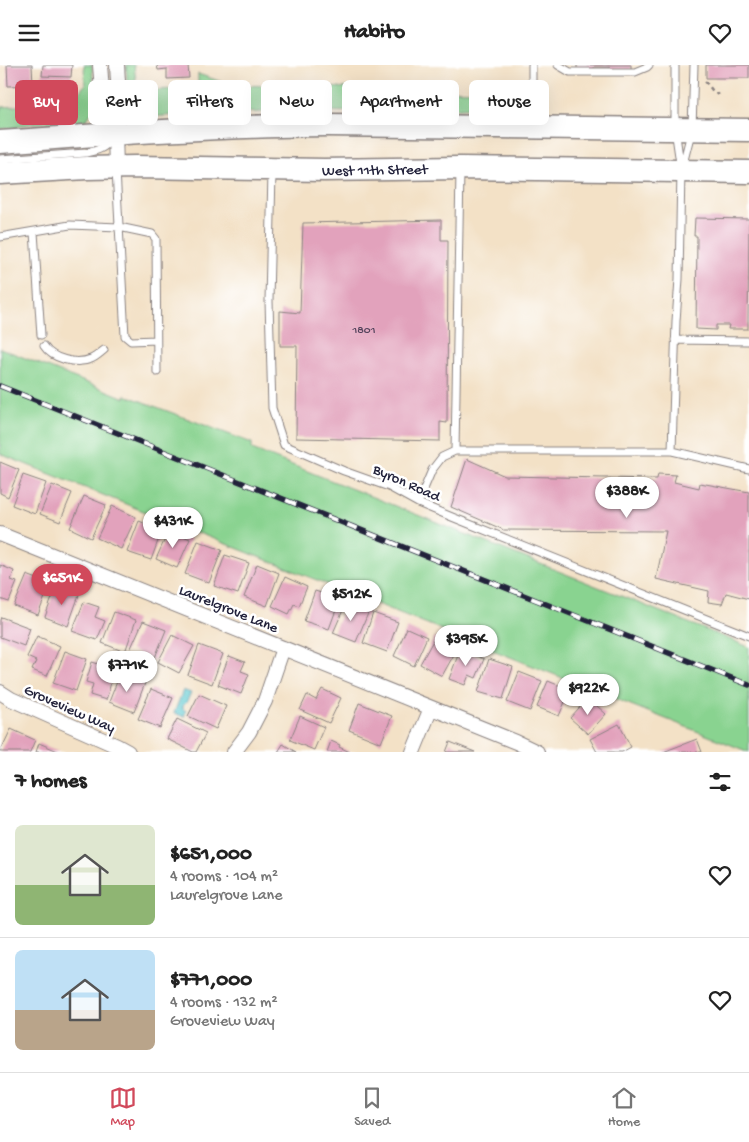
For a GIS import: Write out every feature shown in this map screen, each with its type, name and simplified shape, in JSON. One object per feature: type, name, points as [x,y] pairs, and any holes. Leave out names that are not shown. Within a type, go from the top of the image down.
[{"type":"main road","points":[[0,142],[214,127],[273,125],[749,130]]},
{"type":"main road","name":"West 11th Street","points":[[0,173],[116,167],[324,170],[460,168],[749,172]]},
{"type":"street","points":[[100,65],[104,115],[114,134]]},
{"type":"street","points":[[116,167],[114,134],[120,113],[117,65]]},
{"type":"street","name":"Laurelgrove Lane","points":[[0,534],[516,742],[536,752]]},
{"type":"street","points":[[234,752],[249,732],[264,701],[284,648]]},
{"type":"street","name":"Groveview Way","points":[[0,692],[11,699],[128,752]]},
{"type":"street","points":[[412,752],[431,708]]},
{"type":"lane","points":[[532,65],[532,127]]},
{"type":"lane","points":[[558,65],[570,72],[635,71],[649,65]]},
{"type":"lane","points":[[675,65],[683,129],[681,171]]},
{"type":"lane","points":[[672,451],[683,129],[694,65]]},
{"type":"lane","points":[[0,159],[86,153],[98,150],[108,144],[114,134]]},
{"type":"lane","points":[[116,167],[125,336],[131,341],[156,341]]},
{"type":"lane","points":[[455,451],[460,168]]},
{"type":"lane","name":"Byron Road","points":[[272,169],[269,301],[272,408],[284,445],[344,471],[389,487],[418,503],[749,636]]},
{"type":"lane","points":[[3,237],[70,225],[119,227],[152,234],[156,239],[157,372]]},
{"type":"lane","points":[[34,232],[41,335]]},
{"type":"lane","points":[[675,341],[749,341]]},
{"type":"lane","points":[[44,346],[51,354],[69,361],[80,362],[96,357],[104,350]]},
{"type":"lane","points":[[418,503],[432,470],[442,457],[455,451],[672,451],[749,469]]},
{"type":"path","points":[[704,77],[706,83],[718,95]]},
{"type":"green space","points":[[84,65],[92,65],[93,80],[88,80],[88,118],[78,122],[78,93],[85,85]]},
{"type":"green space","points":[[126,65],[134,65],[136,80],[127,80]]},
{"type":"green space","points":[[198,74],[216,80],[198,80]]},
{"type":"green space","points":[[251,85],[261,86],[261,112],[251,112]]},
{"type":"green space","points":[[332,87],[342,88],[342,111],[332,111]]},
{"type":"green space","points":[[168,89],[168,116],[158,116],[158,90]]},
{"type":"green space","points":[[459,91],[469,91],[469,107],[459,108]]},
{"type":"green space","points":[[15,106],[15,125],[25,125],[0,129],[0,109],[2,107]]},
{"type":"green space","points":[[0,348],[125,398],[125,395],[252,443],[252,449],[749,647],[749,752],[0,454]]},
{"type":"water","points":[[183,690],[191,693],[183,706],[183,709],[186,711],[184,717],[174,713]]},
{"type":"building","points":[[7,65],[32,65],[33,80],[15,80],[15,86],[8,86]]},
{"type":"building","points":[[43,65],[72,65],[71,77],[42,76]]},
{"type":"building","points":[[157,65],[188,65],[189,78],[167,79],[167,69],[158,70]]},
{"type":"building","points":[[577,65],[631,65],[631,70],[610,70],[610,67],[594,67],[594,70],[577,69]]},
{"type":"building","points":[[706,65],[749,65],[749,78],[706,78]]},
{"type":"building","points":[[695,218],[749,219],[748,329],[728,329],[729,325],[716,325],[716,330],[696,329],[697,236],[694,236]]},
{"type":"building","points":[[441,220],[441,240],[448,240],[447,423],[440,422],[440,441],[296,438],[297,346],[280,346],[280,311],[300,313],[303,223]]},
{"type":"building","points":[[467,459],[505,476],[657,479],[658,474],[676,475],[674,482],[699,488],[700,483],[749,492],[749,599],[726,593],[722,604],[708,602],[709,591],[656,579],[666,531],[504,530],[451,507]]},
{"type":"building","points":[[0,462],[19,470],[8,497],[0,493]]},
{"type":"building","points":[[23,475],[46,483],[35,514],[12,505]]},
{"type":"building","points":[[52,485],[72,493],[60,522],[40,514]]},
{"type":"building","points":[[84,496],[106,505],[91,538],[70,528]]},
{"type":"building","points":[[112,506],[136,517],[121,549],[97,538]]},
{"type":"building","points":[[139,521],[162,530],[151,560],[127,552]]},
{"type":"building","points":[[169,530],[190,539],[177,568],[156,559]]},
{"type":"building","points":[[198,541],[222,550],[209,583],[185,574]]},
{"type":"building","points":[[225,555],[249,563],[238,594],[214,586]]},
{"type":"building","points":[[257,564],[279,573],[267,606],[244,597]]},
{"type":"building","points":[[0,565],[14,571],[11,580],[17,582],[9,602],[0,599]]},
{"type":"building","points":[[27,575],[50,584],[38,615],[14,606]]},
{"type":"building","points":[[285,577],[307,587],[299,606],[294,604],[289,614],[272,606]]},
{"type":"building","points":[[56,587],[79,595],[68,626],[45,617]]},
{"type":"building","points":[[315,591],[340,599],[329,629],[304,621]]},
{"type":"building","points":[[347,601],[369,611],[356,642],[333,633]]},
{"type":"building","points":[[84,602],[99,607],[95,617],[105,621],[97,640],[72,631]]},
{"type":"building","points":[[114,612],[136,620],[125,652],[102,643]]},
{"type":"building","points":[[373,613],[398,622],[387,652],[363,643]]},
{"type":"building","points":[[1,617],[30,628],[24,646],[0,637]]},
{"type":"building","points":[[143,621],[166,630],[154,660],[130,650]]},
{"type":"building","points":[[407,628],[427,637],[414,666],[394,656]]},
{"type":"building","points":[[172,635],[194,646],[179,673],[158,662]]},
{"type":"building","points":[[37,636],[60,646],[47,676],[32,670],[36,661],[27,657]]},
{"type":"building","points":[[435,637],[457,649],[442,676],[420,664]]},
{"type":"building","points":[[199,645],[223,654],[212,684],[188,675]]},
{"type":"building","points":[[460,650],[484,659],[476,678],[469,675],[465,685],[449,679]]},
{"type":"building","points":[[65,651],[87,659],[76,691],[53,683]]},
{"type":"building","points":[[229,656],[245,662],[241,671],[249,674],[241,694],[218,685]]},
{"type":"building","points":[[489,659],[513,667],[503,699],[478,692]]},
{"type":"building","points":[[92,662],[115,669],[106,700],[90,695],[93,684],[86,682]]},
{"type":"building","points":[[519,672],[542,681],[530,711],[507,702]]},
{"type":"building","points":[[120,674],[145,683],[134,712],[109,702]]},
{"type":"building","points":[[548,681],[570,690],[559,716],[537,707]]},
{"type":"building","points":[[151,689],[173,698],[160,728],[138,719]]},
{"type":"building","points":[[322,689],[341,698],[329,723],[300,710],[307,695],[316,700]]},
{"type":"building","points":[[199,694],[226,706],[216,729],[188,716]]},
{"type":"building","points":[[588,698],[606,714],[588,734],[570,718]]},
{"type":"building","points":[[359,703],[392,716],[381,743],[349,730]]},
{"type":"building","points":[[300,716],[324,727],[314,750],[290,740]]},
{"type":"building","points":[[177,719],[206,733],[196,752],[167,739]]},
{"type":"building","points":[[619,724],[631,747],[622,752],[597,752],[590,739]]},
{"type":"building","points":[[11,729],[35,740],[30,752],[0,752]]},
{"type":"building","points":[[697,739],[702,752],[663,752]]},
{"type":"building","points":[[331,741],[340,745],[339,747],[350,752],[327,752]]},
{"type":"building","points":[[450,742],[475,752],[446,752]]},
{"type":"building","points":[[39,743],[60,752],[36,752]]},
{"type":"building","points":[[283,744],[296,752],[278,752]]},
{"type":"railway","points":[[0,386],[749,685]]}]
